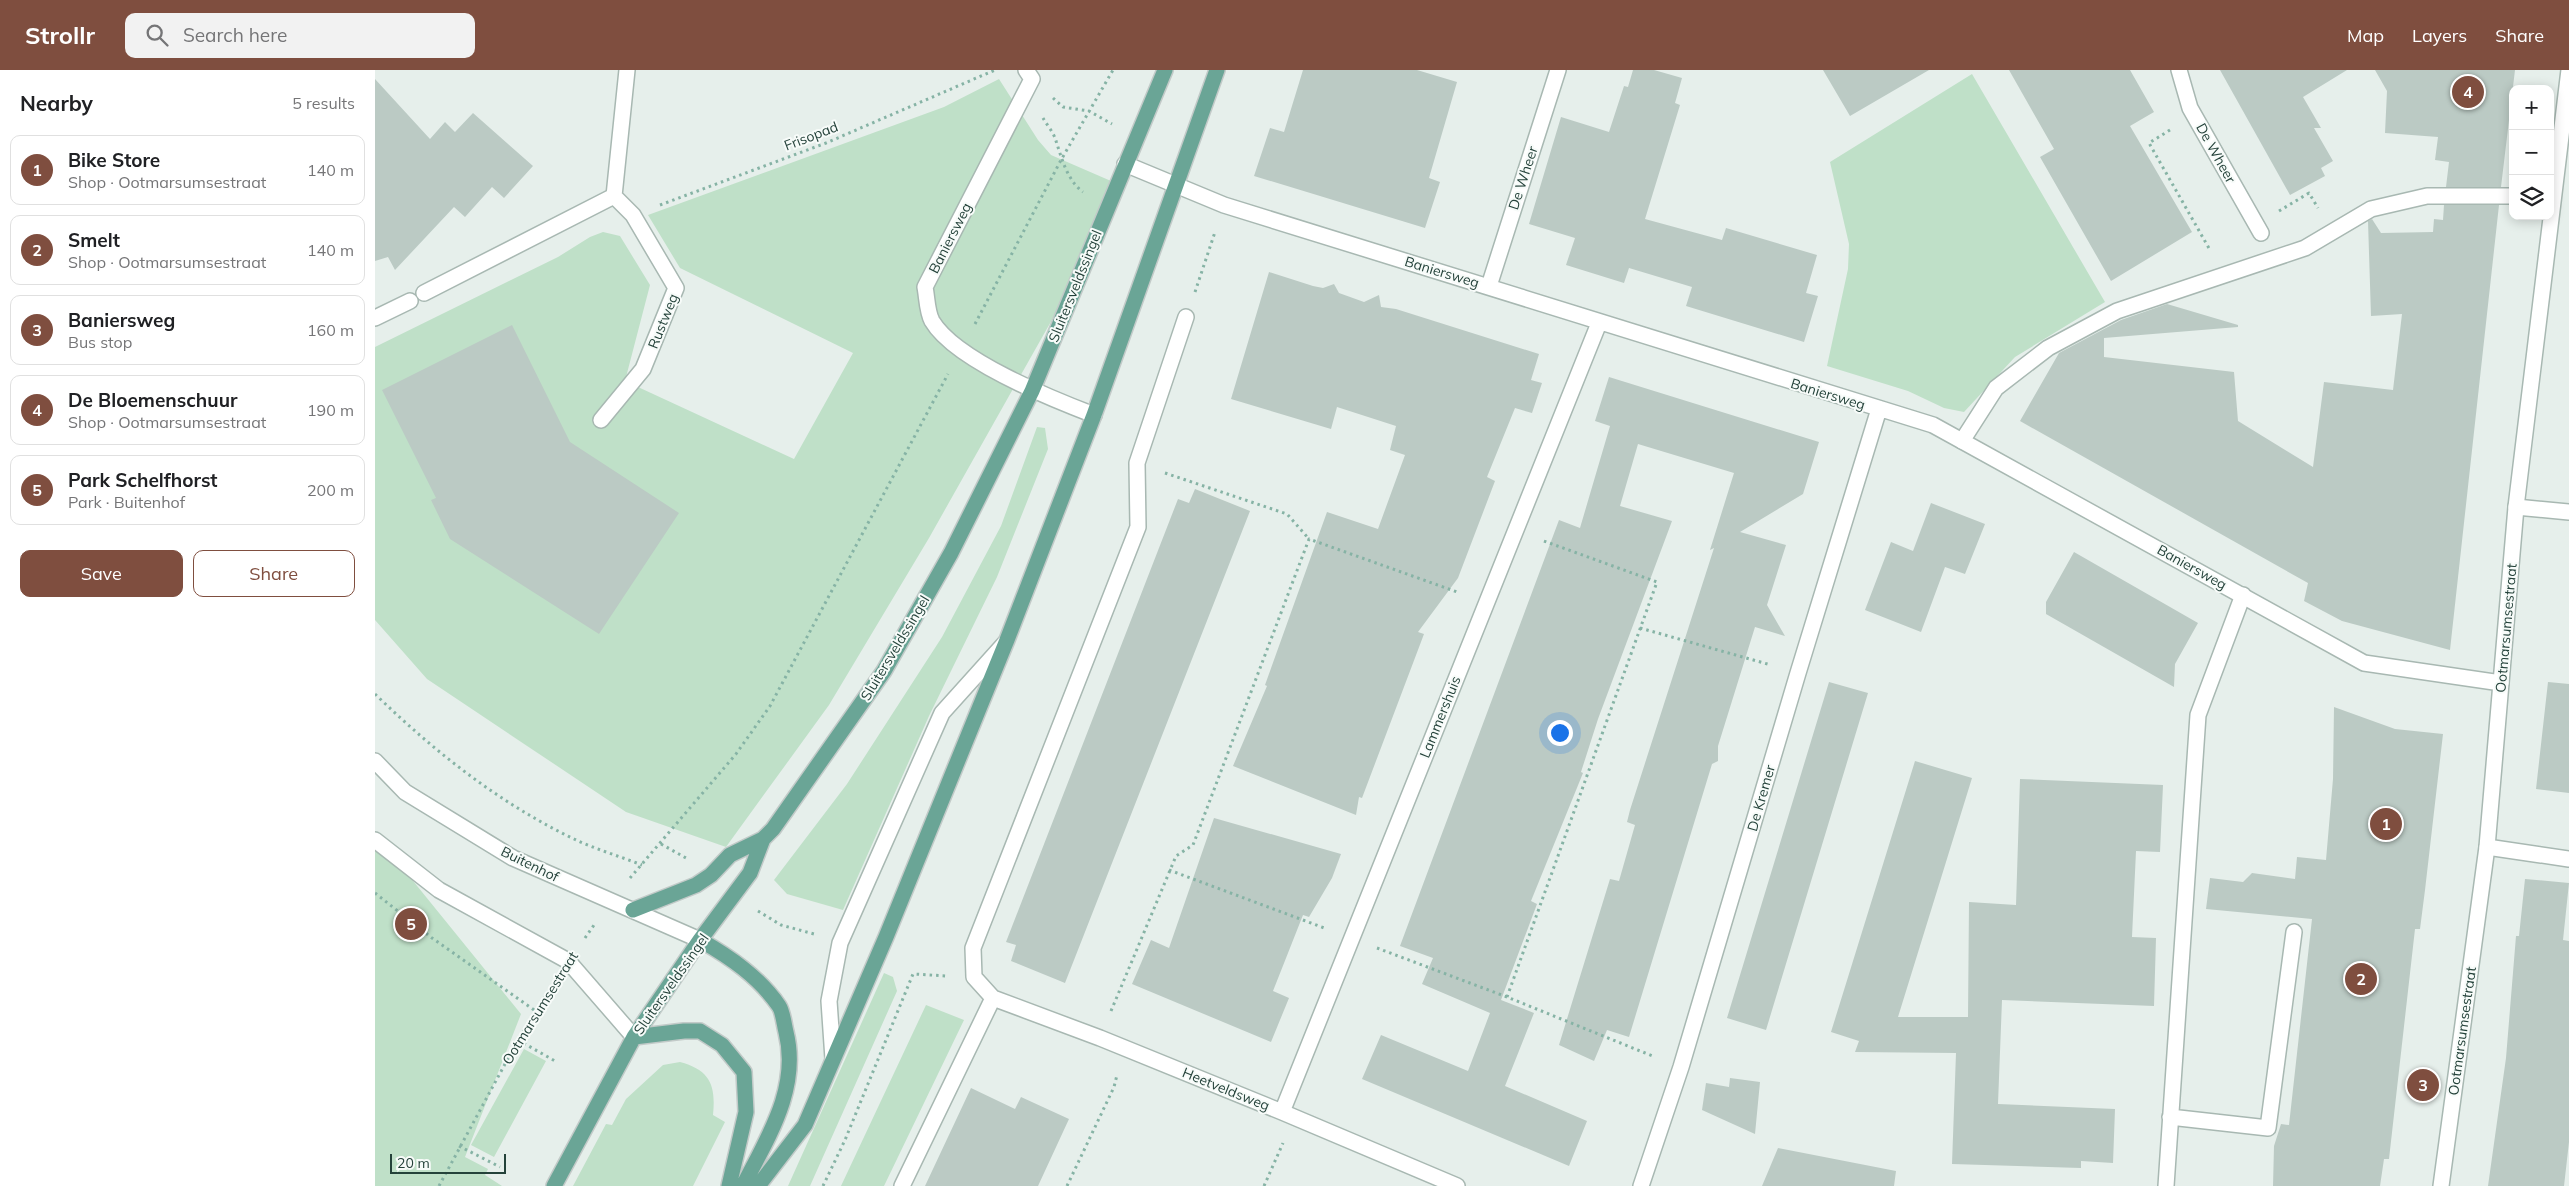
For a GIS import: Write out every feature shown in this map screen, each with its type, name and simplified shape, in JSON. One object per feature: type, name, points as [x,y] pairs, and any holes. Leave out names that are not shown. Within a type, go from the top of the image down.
[{"type":"main road","name":"Sluitersveldssingel","points":[[554,1186],[634,1037],[750,873],[763,839],[773,829],[884,671],[951,553],[1032,391],[1165,70]]},
{"type":"main road","points":[[758,1186],[805,1125],[877,959],[1007,640],[1094,415],[1217,70]]},
{"type":"main road","points":[[633,910],[696,885],[711,875],[730,855],[763,839]]},
{"type":"main road","points":[[701,940],[739,963],[780,1007],[791,1051],[790,1076],[778,1117],[743,1186]]},
{"type":"main road","points":[[634,1037],[684,1030],[700,1031],[722,1045],[744,1072],[746,1112],[729,1186]]},
{"type":"street","points":[[424,293],[614,196],[627,70]]},
{"type":"street","name":"De Wheer","points":[[1489,286],[1558,70]]},
{"type":"street","name":"De Wheer","points":[[2179,70],[2195,116],[2258,229]]},
{"type":"street","name":"Ootmarsumsestraat","points":[[2554,180],[2569,70]]},
{"type":"street","name":"Baniersweg","points":[[1029,74],[925,287],[932,320],[950,342],[1032,391],[1094,415]]},
{"type":"street","name":"Baniersweg","points":[[1125,164],[1176,187],[1224,205],[1489,286],[1599,323],[1933,425],[2364,663],[2501,683]]},
{"type":"street","name":"Rustweg","points":[[601,420],[643,369],[676,288],[633,215],[614,196]]},
{"type":"street","points":[[1962,441],[1996,388],[2048,348],[2117,311],[2305,248],[2371,209],[2427,196],[2509,196]]},
{"type":"street","name":"Ootmarsumsestraat","points":[[2441,1186],[2487,847],[2516,507],[2549,220]]},
{"type":"street","points":[[375,318],[410,301]]},
{"type":"street","points":[[974,977],[973,948],[1138,527],[1137,463],[1187,317]]},
{"type":"street","name":"Lammershuis","points":[[1289,1115],[1351,938],[1599,323]]},
{"type":"street","name":"De Kremer","points":[[1641,1186],[1681,1067],[1879,409]]},
{"type":"street","points":[[2516,507],[2569,512]]},
{"type":"street","points":[[2166,1186],[2198,715],[2243,595]]},
{"type":"street","points":[[833,1059],[829,1001],[840,943],[942,712],[1007,640]]},
{"type":"street","name":"Buitenhof","points":[[375,762],[405,792],[513,858],[701,940]]},
{"type":"street","points":[[375,840],[439,890],[568,961],[634,1037]]},
{"type":"street","points":[[2487,847],[2569,859]]},
{"type":"street","points":[[2170,1117],[2268,1128],[2294,932]]},
{"type":"street","name":"Heetveldsweg","points":[[974,977],[993,998],[1100,1038],[1457,1186]]},
{"type":"street","points":[[902,1186],[993,998]]},
{"type":"path","name":"Frisopad","points":[[633,215],[827,143],[995,70]]},
{"type":"path","points":[[711,875],[661,844],[735,754],[770,706],[1113,70]]},
{"type":"path","points":[[1029,74],[1063,107],[1089,112]]},
{"type":"path","points":[[2195,116],[2149,143],[2224,275]]},
{"type":"path","points":[[2258,229],[2309,193],[2332,232]]},
{"type":"path","points":[[1187,317],[1224,205]]},
{"type":"path","points":[[1137,463],[1287,514],[1309,539],[1487,603]]},
{"type":"path","points":[[1507,997],[1657,582],[1516,532]]},
{"type":"path","points":[[1100,1038],[1169,870],[1176,856],[1193,845],[1309,539]]},
{"type":"path","points":[[1640,628],[1798,673]]},
{"type":"path","points":[[375,694],[408,726],[470,777],[523,812],[575,840],[641,865]]},
{"type":"path","name":"Ootmarsumsestraat","points":[[439,1186],[518,1040],[568,961],[611,901],[661,844]]},
{"type":"path","points":[[1169,870],[1507,997],[1681,1067]]},
{"type":"path","points":[[375,893],[433,938],[537,1012]]},
{"type":"path","points":[[735,893],[781,925],[840,943]]},
{"type":"path","points":[[877,959],[913,974],[974,977]]},
{"type":"path","points":[[823,1186],[845,1140],[913,974]]},
{"type":"path","points":[[518,1040],[555,1061]]},
{"type":"path","points":[[1067,1186],[1114,1087],[1125,1049]]},
{"type":"path","points":[[1264,1186],[1289,1115]]},
{"type":"path","points":[[459,1146],[500,1167]]},
{"type":"green space","points":[[1972,74],[2105,302],[2015,357],[1964,412],[1944,408],[1908,391],[1827,366],[1848,269],[1849,244],[1830,162]]},
{"type":"green space","points":[[999,79],[1038,140],[1051,155],[1111,181],[1062,302],[929,538],[829,705],[726,847],[626,812],[427,679],[375,620],[375,347],[558,257],[590,237],[603,232],[620,236],[650,285],[625,381],[794,459],[853,353],[680,268],[648,215],[944,107]]},
{"type":"green space","points":[[1037,427],[1045,428],[1048,449],[997,577],[929,716],[843,910],[787,894],[774,880],[847,784],[942,637],[1001,526]]},
{"type":"green space","points":[[375,834],[521,1014],[465,1157],[488,1169],[485,1175],[502,1186],[375,1186]]},
{"type":"green space","points":[[884,973],[893,977],[897,991],[810,1186],[788,1186]]},
{"type":"green space","points":[[926,1005],[964,1020],[884,1186],[841,1186]]},
{"type":"green space","points":[[524,1049],[546,1061],[494,1157],[471,1145]]},
{"type":"green space","points":[[680,1062],[698,1069],[709,1080],[713,1095],[713,1115],[725,1122],[693,1186],[573,1186],[606,1124],[612,1125],[626,1099],[663,1065]]},
{"type":"building","points":[[1303,70],[1417,70],[1457,82],[1429,178],[1440,182],[1425,228],[1254,176],[1270,128],[1284,132]]},
{"type":"building","points":[[1633,70],[1654,70],[1682,78],[1675,103],[1680,105],[1645,219],[1722,240],[1726,228],[1817,255],[1806,293],[1818,296],[1804,342],[1686,306],[1692,287],[1629,268],[1624,283],[1566,265],[1575,238],[1529,224],[1561,117],[1609,132],[1624,86],[1628,87]]},
{"type":"building","points":[[1823,70],[1929,70],[1850,116]]},
{"type":"building","points":[[2009,70],[2130,70],[2154,112],[2130,126],[2192,232],[2111,281],[2040,157],[2054,149]]},
{"type":"building","points":[[2220,70],[2347,70],[2303,97],[2321,128],[2314,128],[2333,161],[2321,168],[2325,176],[2290,195]]},
{"type":"building","points":[[2375,70],[2515,70],[2513,85],[2509,85],[2509,120],[2501,187],[2446,187],[2449,162],[2435,160],[2438,137],[2385,133],[2387,91]]},
{"type":"building","points":[[375,79],[430,139],[445,122],[455,132],[473,113],[533,166],[504,198],[492,187],[465,217],[454,207],[395,270],[388,257],[375,261]]},
{"type":"building","points":[[2444,205],[2499,205],[2450,650],[2342,621],[2304,601],[2308,583],[2020,421],[2059,353],[2121,320],[2167,304],[2238,325],[2238,327],[2104,338],[2104,357],[2234,372],[2238,421],[2313,467],[2324,382],[2393,390],[2402,314],[2371,316],[2368,221],[2372,219],[2381,233],[2433,232],[2434,219],[2443,220]]},
{"type":"building","points":[[1269,272],[1323,288],[1334,284],[1339,293],[1364,302],[1379,295],[1381,307],[1396,309],[1539,354],[1531,380],[1542,383],[1532,413],[1515,408],[1487,477],[1495,481],[1458,578],[1418,632],[1424,634],[1362,798],[1359,797],[1356,815],[1233,766],[1267,686],[1265,685],[1327,512],[1378,529],[1405,455],[1390,450],[1396,426],[1337,407],[1331,429],[1231,399]]},
{"type":"building","points":[[512,325],[570,442],[679,513],[599,634],[450,539],[431,500],[436,498],[382,390]]},
{"type":"building","points":[[1609,377],[1819,442],[1803,494],[1740,532],[1786,545],[1767,605],[1785,636],[1755,627],[1718,746],[1718,761],[1712,764],[1629,1037],[1607,1030],[1594,1061],[1559,1045],[1610,879],[1619,881],[1635,825],[1627,822],[1630,810],[1714,548],[1710,550],[1734,473],[1638,444],[1620,506],[1672,521],[1598,719],[1581,772],[1583,773],[1531,901],[1537,904],[1501,1000],[1534,1013],[1505,1086],[1587,1121],[1569,1166],[1362,1079],[1381,1035],[1468,1071],[1490,1013],[1422,984],[1433,958],[1400,946],[1559,520],[1580,528],[1610,426],[1595,421]]},
{"type":"building","points":[[1195,489],[1250,511],[1065,983],[1011,961],[1016,945],[1006,942],[1178,499],[1189,503]]},
{"type":"building","points":[[1931,503],[1985,524],[1965,574],[1945,567],[1921,632],[1865,610],[1891,542],[1913,551]]},
{"type":"building","points":[[2074,552],[2198,623],[2175,664],[2174,687],[2046,614],[2046,602]]},
{"type":"building","points":[[1829,682],[1868,693],[1766,1030],[1727,1018]]},
{"type":"building","points":[[2548,682],[2569,684],[2569,793],[2536,789]]},
{"type":"building","points":[[2334,707],[2395,729],[2443,734],[2425,890],[2420,929],[2415,929],[2389,1159],[2384,1159],[2380,1186],[2273,1186],[2274,1146],[2281,1124],[2289,1125],[2312,919],[2206,909],[2210,878],[2243,882],[2252,873],[2295,879],[2297,857],[2326,860],[2333,779]]},
{"type":"building","points":[[1915,761],[1972,778],[1898,1017],[1968,1017],[1969,902],[2016,905],[2020,779],[2163,785],[2160,852],[2136,851],[2132,937],[2156,938],[2154,1006],[2002,1000],[1998,1104],[2115,1109],[2113,1163],[2081,1161],[2081,1168],[1952,1164],[1956,1053],[1855,1052],[1859,1041],[1831,1032]]},
{"type":"building","points":[[1214,818],[1341,854],[1332,878],[1309,917],[1303,915],[1273,991],[1289,998],[1271,1042],[1132,984],[1151,940],[1169,948]]},
{"type":"building","points":[[2525,879],[2569,883],[2563,940],[2569,941],[2569,1142],[2564,1186],[2488,1186],[2506,1058],[2516,936],[2519,936]]},
{"type":"building","points":[[1730,1078],[1760,1082],[1755,1134],[1702,1110],[1706,1083],[1729,1087]]},
{"type":"building","points":[[971,1088],[1015,1109],[1021,1097],[1069,1119],[1038,1186],[925,1186]]},
{"type":"building","points":[[1778,1148],[1896,1171],[1894,1186],[1762,1186]]},
{"type":"place","name":"De Bloemenschuur","points":[[2468,92]]},
{"type":"place","name":"Bike Store","points":[[2386,824]]},
{"type":"place","name":"Park Schelfhorst","points":[[411,924]]},
{"type":"place","name":"Smelt","points":[[2361,979]]},
{"type":"place","name":"Baniersweg","points":[[2423,1085]]}]
